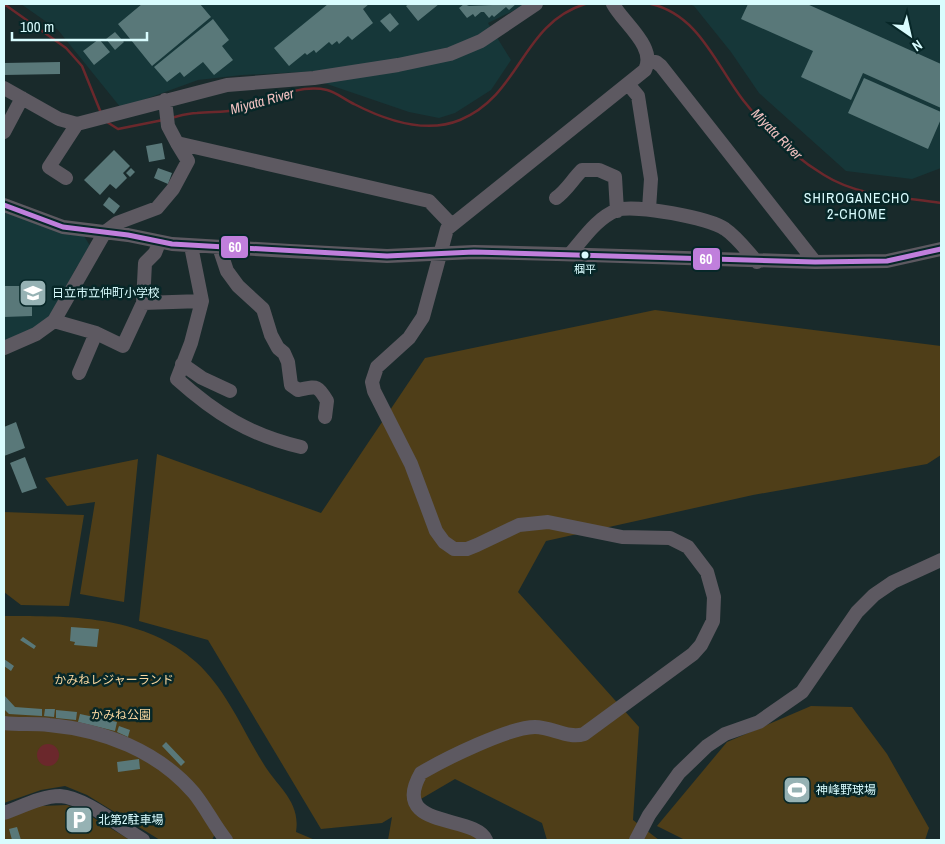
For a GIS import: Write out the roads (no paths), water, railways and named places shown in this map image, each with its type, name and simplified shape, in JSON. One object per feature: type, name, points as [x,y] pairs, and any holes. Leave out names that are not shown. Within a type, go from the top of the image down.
[{"type":"street","points":[[4,88],[59,119],[77,124],[227,85],[314,78],[398,65],[450,54],[481,41],[536,4]]},
{"type":"street","points":[[486,840],[480,832],[431,816],[422,810],[413,792],[421,773],[472,748],[527,728],[544,728],[572,736],[584,734],[682,662],[702,645],[713,621],[714,597],[707,572],[695,554],[670,538],[622,537],[548,522],[519,524],[467,549],[454,549],[444,542],[436,531],[419,482],[374,391],[372,382],[377,367],[409,338],[420,323],[444,235],[451,224],[645,70],[649,62],[643,44],[613,4]]},
{"type":"street","points":[[649,62],[656,62],[661,66],[815,262]]},
{"type":"street","points":[[628,84],[638,96],[651,179],[649,209]]},
{"type":"street","points":[[4,132],[22,98]]},
{"type":"street","points":[[4,348],[36,334],[54,321],[105,232],[118,223],[157,208],[173,189],[188,161],[168,126],[165,100]]},
{"type":"street","points":[[66,178],[49,167],[77,124]]},
{"type":"street","points":[[178,143],[429,201],[451,224]]},
{"type":"street","points":[[556,198],[568,190],[572,180],[582,170],[599,170],[615,178],[617,211]]},
{"type":"street","points":[[4,205],[62,227],[105,232],[159,243],[386,256],[474,252],[756,262],[815,262],[887,261],[941,249]]},
{"type":"street","points":[[570,254],[593,226],[617,211],[626,208],[649,209],[713,222],[726,229],[756,262]]},
{"type":"street","points":[[54,321],[96,333],[123,346],[142,303],[145,263],[155,253],[159,243]]},
{"type":"street","points":[[191,246],[202,301],[200,317],[177,379],[224,418],[253,429],[271,440],[301,447]]},
{"type":"street","points":[[219,247],[227,271],[238,286],[263,310],[271,335],[288,362],[290,386],[298,390],[311,386],[319,389],[327,401],[325,417]]},
{"type":"street","points":[[142,303],[202,301]]},
{"type":"street","points":[[79,372],[96,333]]},
{"type":"street","points":[[182,364],[202,378],[230,392]]},
{"type":"street","points":[[636,840],[649,815],[679,773],[707,746],[725,734],[760,722],[802,692],[857,612],[874,595],[893,582],[941,560]]},
{"type":"street","points":[[4,723],[72,728],[117,741],[149,754],[166,766],[194,793],[223,838]]},
{"type":"street","points":[[4,813],[52,797],[62,796],[81,803],[143,840]]},
{"type":"waterway","name":"Miyata River","points":[[4,4],[66,48],[82,66],[101,113]]},
{"type":"waterway","name":"Miyata River","points":[[171,118],[190,114],[235,110],[292,91],[316,89],[330,91],[366,110],[392,120],[433,126],[447,124],[460,120],[480,109],[496,94],[547,27],[564,14],[585,4]]},
{"type":"waterway","name":"Miyata River","points":[[651,4],[668,10],[694,30],[752,111],[780,141],[813,168],[837,182],[866,192],[941,203]]},
{"type":"waterway","name":"Miyata River","points":[[107,122],[118,129],[163,120]]},
{"type":"place","name":"椢平","points":[[585,255]]},
{"type":"place","name":"日立市立仲町小学校","points":[[33,293]]},
{"type":"place","name":"神峰野球場","points":[[797,790]]},
{"type":"place","name":"北第2駐車場","points":[[79,820]]},
{"type":"district","name":"SHIROGANECHO 2-CHOME","points":[[857,206]]},
{"type":"park label","name":"かみねレジャーランド","points":[[114,680]]},
{"type":"park label","name":"かみね公園","points":[[121,715]]}]
